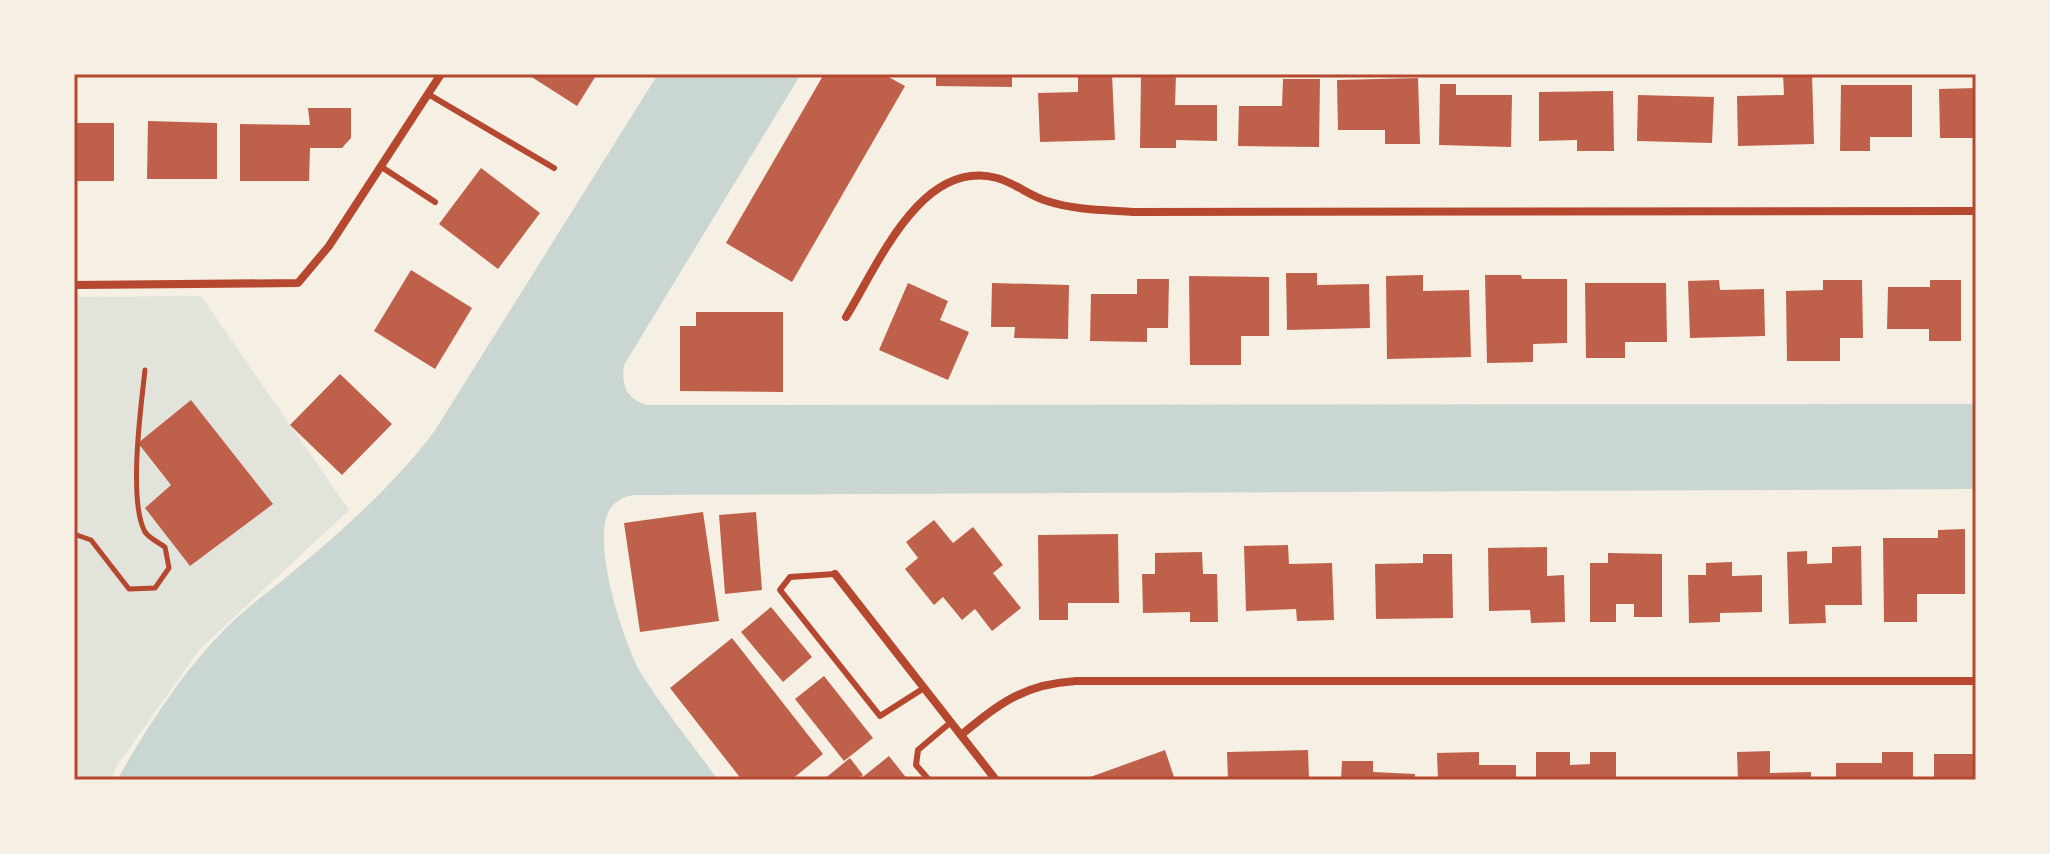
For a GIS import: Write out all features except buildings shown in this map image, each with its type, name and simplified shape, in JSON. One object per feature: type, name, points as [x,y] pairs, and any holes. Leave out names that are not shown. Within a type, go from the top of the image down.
[{"type":"street","points":[[74,285],[298,283],[329,246],[441,74]]},
{"type":"street","points":[[846,317],[918,204],[934,190],[968,176],[998,179],[1061,205],[1133,212],[1976,211]]},
{"type":"street","points":[[835,574],[996,780]]},
{"type":"street","points":[[961,735],[1017,694],[1048,684],[1076,681],[1976,681]]},
{"type":"lane","points":[[428,94],[554,168]]},
{"type":"lane","points":[[380,166],[435,202]]},
{"type":"lane","points":[[835,574],[790,577],[780,590],[880,716],[924,688]]},
{"type":"lane","points":[[929,780],[916,765],[918,750],[951,722]]},
{"type":"path","points":[[74,534],[91,540],[129,589],[155,588],[169,568],[165,547],[146,535],[139,514],[138,449],[145,370]]},
{"type":"shaded area","points":[[658,74],[801,74],[624,365],[627,391],[641,403],[1976,404],[1976,489],[631,496],[612,506],[605,524],[607,568],[619,618],[642,675],[718,780],[117,780],[167,700],[211,644],[244,611],[354,518],[404,468],[434,432]]},
{"type":"shaded area","points":[[201,296],[349,510],[200,649],[118,764],[111,780],[74,780],[74,297]]}]
